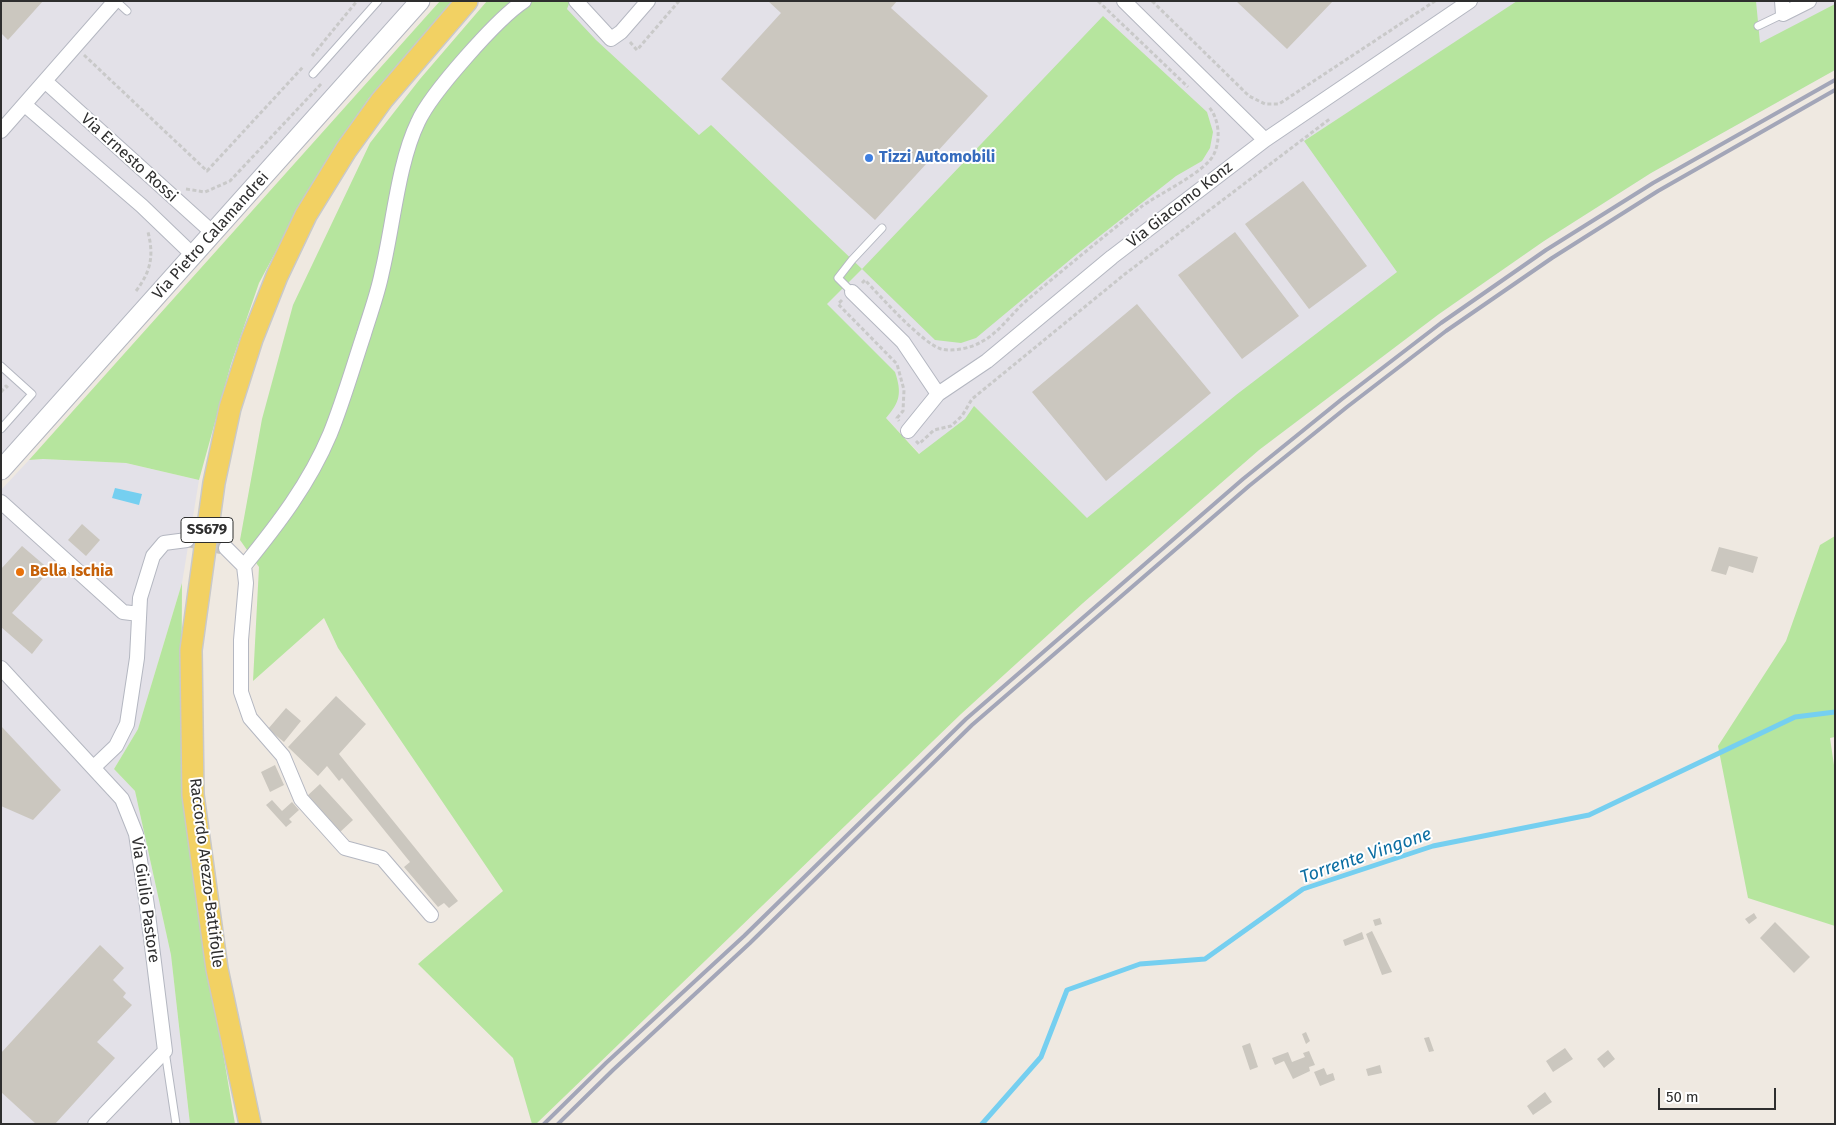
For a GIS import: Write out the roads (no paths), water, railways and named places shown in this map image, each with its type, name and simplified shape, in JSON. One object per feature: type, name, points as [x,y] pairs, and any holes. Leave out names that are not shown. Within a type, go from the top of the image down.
[{"type":"main road","name":"Via Pietro Calamandrei","points":[[1,470],[420,1]]},
{"type":"main road","name":"Raccordo Arezzo-Battifolle","points":[[250,1124],[217,969],[193,795],[191,650],[214,483],[230,408],[252,339],[277,276],[306,215],[346,150],[382,100],[467,1]]},
{"type":"street","points":[[1,131],[116,1]]},
{"type":"street","points":[[244,566],[290,508],[312,474],[330,433],[382,274],[408,149],[418,122],[433,97],[470,54],[524,1]]},
{"type":"street","points":[[576,1],[611,39],[621,32],[648,1]]},
{"type":"street","points":[[1124,1],[1265,140]]},
{"type":"street","name":"Via Giacomo Konz","points":[[908,431],[938,394],[987,361],[1112,258],[1265,140],[1470,1]]},
{"type":"street","points":[[1782,8],[1809,1]]},
{"type":"street","name":"Via Ernesto Rossi","points":[[46,82],[213,233]]},
{"type":"street","name":"Via Ernesto Rossi","points":[[25,105],[142,206],[193,255]]},
{"type":"street","points":[[852,292],[903,342],[938,394]]},
{"type":"street","points":[[1,502],[123,612],[139,614]]},
{"type":"street","points":[[94,766],[116,746],[127,724],[137,658],[140,598],[153,556],[164,543],[187,540]]},
{"type":"street","points":[[226,548],[244,566],[246,583],[241,640],[242,692],[250,718],[283,756],[301,799],[345,848],[382,858],[431,916]]},
{"type":"street","name":"Via Giulio Pastore","points":[[1,668],[94,766],[122,799],[136,834],[148,906],[165,1051]]},
{"type":"street","points":[[95,1124],[165,1051]]},
{"type":"lane","points":[[116,1],[127,11]]},
{"type":"lane","points":[[313,74],[378,1]]},
{"type":"lane","points":[[1758,26],[1782,8]]},
{"type":"lane","points":[[852,292],[838,278],[882,228]]},
{"type":"lane","points":[[1,366],[32,394],[1,429]]},
{"type":"lane","points":[[165,1051],[176,1124]]},
{"type":"water","points":[[115,488],[142,494],[139,505],[112,498]]},
{"type":"waterway","name":"Torrente Vingone","points":[[982,1124],[1041,1057],[1067,990],[1140,964],[1205,959],[1303,889],[1433,846],[1589,815],[1795,717],[1835,712]]},
{"type":"tunnel","points":[[187,540],[226,548]]},
{"type":"railway","points":[[544,1124],[606,1063],[744,936],[966,719],[1243,479],[1342,399],[1441,323],[1546,250],[1653,183],[1835,80]]},
{"type":"railway","points":[[558,1124],[613,1070],[750,943],[972,725],[1249,486],[1446,331],[1552,258],[1658,191],[1835,90]]},
{"type":"place","name":"Tizzi Automobili","points":[[869,158]]},
{"type":"place","name":"Bella Ischia","points":[[20,572]]}]
